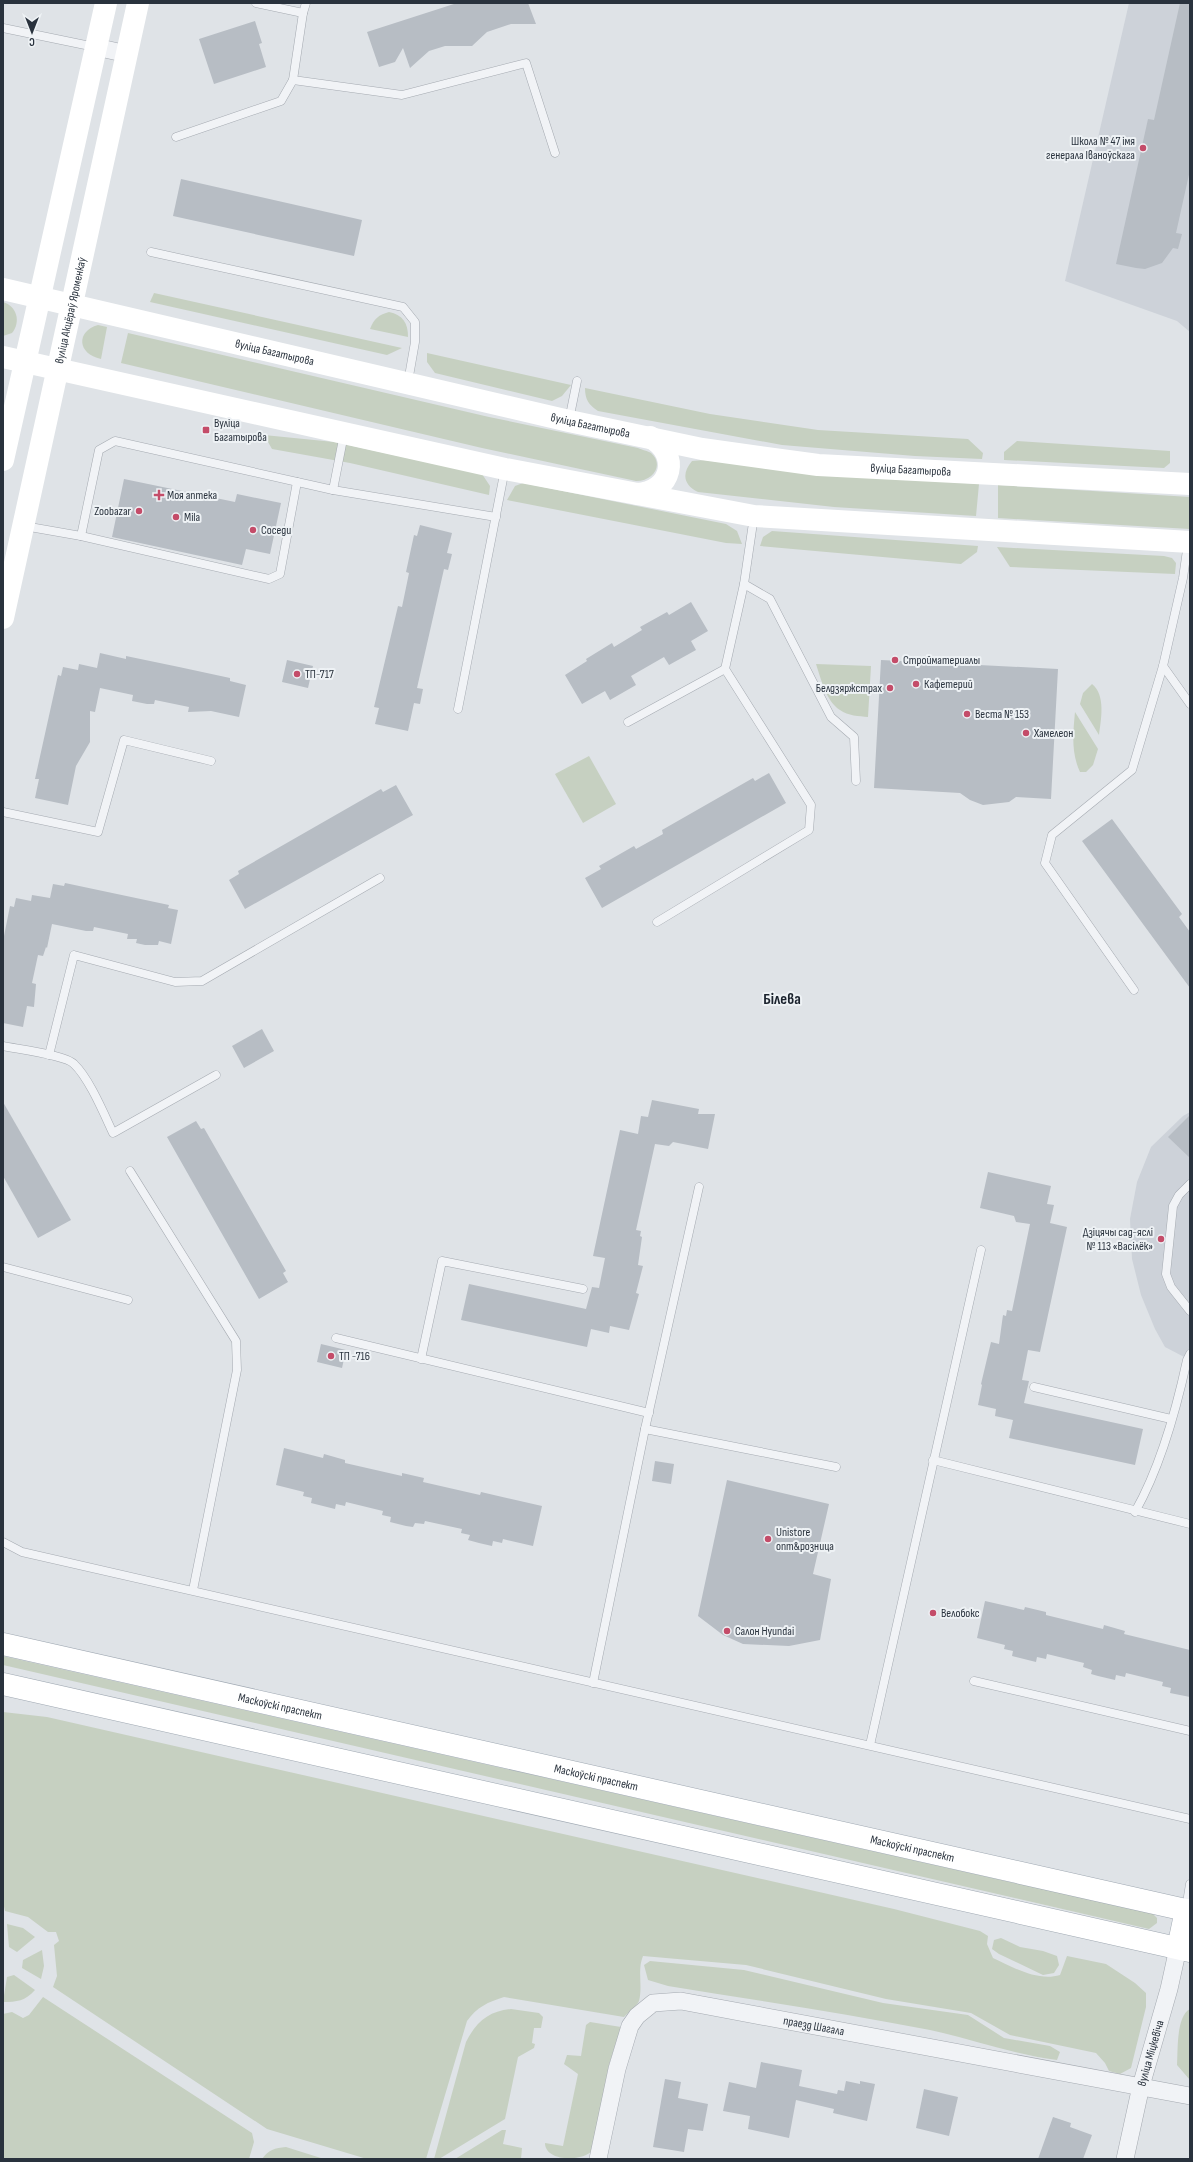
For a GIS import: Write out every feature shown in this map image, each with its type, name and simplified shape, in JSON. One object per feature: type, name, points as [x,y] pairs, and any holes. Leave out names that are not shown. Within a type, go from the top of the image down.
[{"type":"street","points":[[3,460],[13,360],[39,298],[106,3]]},
{"type":"street","name":"вуліца Акцёраў Яроменкаў","points":[[3,618],[59,370],[138,3]]},
{"type":"street","points":[[96,47],[128,54]]},
{"type":"street","name":"вуліца Багатырова","points":[[3,289],[568,420],[702,449],[818,465],[1190,484]]},
{"type":"street","points":[[13,360],[505,469],[694,506],[754,516],[1189,542]]},
{"type":"street","points":[[637,494],[654,490],[666,479],[669,470],[667,454],[657,441],[650,437]]},
{"type":"street","points":[[694,506],[686,502],[676,488],[675,470],[678,463],[688,453],[702,449]]},
{"type":"street","name":"Маскоўскі праспект","points":[[3,1644],[1188,1910]]},
{"type":"street","points":[[3,1684],[1184,1949],[1188,1910]]},
{"type":"street","name":"вуліца Міцкевіча","points":[[1125,2159],[1141,2086],[1169,1989],[1184,1949]]},
{"type":"street","name":"праезд Шагала","points":[[598,2159],[617,2069],[630,2026],[637,2016],[652,2003],[681,2002],[1190,2096]]},
{"type":"lane","points":[[256,3],[303,13]]},
{"type":"lane","points":[[176,137],[282,101],[294,80],[303,13],[306,3]]},
{"type":"lane","points":[[3,28],[96,47]]},
{"type":"lane","points":[[294,80],[402,95],[526,63],[555,154]]},
{"type":"lane","points":[[151,252],[403,307],[415,322],[415,342],[408,383]]},
{"type":"lane","points":[[568,420],[577,380]]},
{"type":"lane","points":[[333,490],[344,433]]},
{"type":"lane","points":[[81,536],[99,450],[115,441],[333,490],[496,517]]},
{"type":"lane","points":[[458,710],[505,469]]},
{"type":"lane","points":[[24,526],[81,536],[269,579],[280,574],[297,482]]},
{"type":"lane","points":[[658,922],[809,830],[811,805],[725,669],[744,584],[754,516]]},
{"type":"lane","points":[[1134,990],[1045,863],[1052,835],[1132,770],[1163,666],[1183,578],[1189,542]]},
{"type":"lane","points":[[744,584],[770,599],[831,717],[854,737],[856,781]]},
{"type":"lane","points":[[1163,666],[1190,704]]},
{"type":"lane","points":[[628,722],[725,669]]},
{"type":"lane","points":[[3,812],[98,832],[124,740],[211,761]]},
{"type":"lane","points":[[49,1055],[74,955],[175,982],[202,981],[380,878]]},
{"type":"lane","points":[[3,1046],[49,1055],[74,1063],[89,1086],[114,1133],[216,1075]]},
{"type":"lane","points":[[130,1171],[236,1341],[237,1370],[193,1590]]},
{"type":"lane","points":[[1190,1184],[1179,1195],[1174,1206],[1166,1274],[1171,1287],[1190,1311]]},
{"type":"lane","points":[[593,1684],[645,1429],[699,1187]]},
{"type":"lane","points":[[870,1745],[981,1250]]},
{"type":"lane","points":[[421,1359],[442,1261],[583,1289]]},
{"type":"lane","points":[[3,1268],[128,1300]]},
{"type":"lane","points":[[336,1338],[649,1413]]},
{"type":"lane","points":[[1135,1512],[1148,1488],[1171,1419],[1190,1354]]},
{"type":"lane","points":[[1034,1387],[1171,1419]]},
{"type":"lane","points":[[645,1429],[836,1467]]},
{"type":"lane","points":[[933,1460],[1135,1512],[1190,1524]]},
{"type":"lane","points":[[3,1542],[22,1552],[193,1590],[593,1684],[1190,1818]]},
{"type":"lane","points":[[974,1681],[1190,1730]]},
{"type":"lane","points":[[1188,1910],[1190,1884]]},
{"type":"shaded area","name":"Школа № 47 імя генерала Іваноўскага","points":[[1129,3],[1190,3],[1190,332],[1177,321],[1065,281]]},
{"type":"shaded area","name":"Дзіцячы сад-яслі № 113 «Васілёк»","points":[[1190,1112],[1190,1360],[1165,1347],[1155,1329],[1141,1295],[1132,1259],[1130,1219],[1137,1182],[1151,1147],[1183,1116]]},
{"type":"green space","points":[[154,293],[402,348],[387,355],[150,302]]},
{"type":"green space","points":[[3,302],[12,307],[17,319],[15,329],[12,333],[3,336]]},
{"type":"green space","points":[[389,312],[398,315],[404,320],[408,337],[370,329],[377,318]]},
{"type":"green space","points":[[98,325],[107,327],[101,359],[87,352],[82,342],[86,332]]},
{"type":"green space","points":[[128,333],[489,417],[638,448],[651,453],[655,457],[657,467],[648,478],[636,481],[482,448],[121,363]]},
{"type":"green space","points":[[427,353],[571,385],[562,396],[552,401],[435,373],[427,362]]},
{"type":"green space","points":[[585,388],[710,414],[818,430],[968,439],[983,453],[982,459],[915,456],[782,445],[598,411],[588,402]]},
{"type":"green space","points":[[264,435],[334,442],[482,474],[490,486],[489,495],[350,463],[272,449]]},
{"type":"green space","points":[[1017,441],[1170,451],[1170,463],[1164,468],[1004,460],[1004,452]]},
{"type":"green space","points":[[704,460],[798,471],[979,484],[976,516],[834,507],[698,492],[687,483],[685,475],[686,470],[692,461]]},
{"type":"green space","points":[[523,483],[726,524],[737,531],[742,544],[726,543],[507,500],[515,486]]},
{"type":"green space","points":[[998,485],[1190,497],[1190,529],[998,518]]},
{"type":"green space","points":[[772,531],[978,546],[977,552],[961,564],[760,546],[763,537]]},
{"type":"green space","points":[[997,547],[1164,556],[1172,558],[1176,563],[1175,574],[1010,567]]},
{"type":"green space","points":[[816,664],[871,666],[868,717],[846,713],[835,706],[825,689]]},
{"type":"green space","points":[[1092,684],[1099,694],[1102,708],[1099,735],[1080,704],[1083,693]]},
{"type":"green space","points":[[1075,712],[1098,749],[1093,765],[1086,772],[1080,772],[1075,758],[1073,735]]},
{"type":"green space","points":[[589,756],[616,804],[583,823],[555,774]]},
{"type":"green space","points":[[3,1656],[1153,1914],[1157,1918],[1157,1923],[1149,1929],[3,1665]]},
{"type":"green space","points":[[3,1712],[47,1717],[894,1909],[980,1931],[988,1936],[987,1944],[993,1958],[1034,1975],[1052,1977],[1060,1975],[1067,1956],[1106,1964],[1135,1983],[1146,1993],[1146,2007],[1131,2068],[1120,2074],[1109,2071],[1105,2063],[1096,2053],[1010,2035],[971,2013],[886,1999],[746,1965],[643,1956],[640,1967],[639,2001],[624,2017],[504,1997],[488,2003],[475,2012],[467,2021],[426,2159],[367,2159],[267,2129],[53,1987],[57,1976],[54,1945],[59,1941],[56,1932],[48,1932],[28,1917],[5,1911],[3,1902]]},
{"type":"green space","points":[[7,1924],[23,1928],[35,1937],[17,1952],[9,1947]]},
{"type":"green space","points":[[1001,1938],[1020,1947],[1043,1951],[1057,1956],[1059,1965],[1054,1973],[1043,1975],[999,1954],[992,1949],[994,1940]]},
{"type":"green space","points":[[42,1950],[44,1966],[41,1979],[22,1968],[23,1960]]},
{"type":"green space","points":[[650,1961],[744,1970],[883,2003],[968,2015],[1004,2038],[1050,2046],[1060,2052],[1057,2060],[1041,2058],[930,2030],[832,2012],[668,1986],[648,1980],[644,1965]]},
{"type":"green space","points":[[14,1975],[35,1990],[28,1997],[20,2000],[3,2002],[7,1977]]},
{"type":"green space","points":[[43,1997],[252,2133],[254,2142],[249,2159],[3,2159],[3,2014],[12,2012],[23,2018],[29,2015]]},
{"type":"green space","points":[[511,2009],[539,2013],[543,2017],[541,2028],[534,2028],[532,2043],[535,2044],[534,2048],[518,2057],[505,2119],[439,2159],[434,2159],[466,2042],[474,2029],[484,2019],[496,2012]]},
{"type":"green space","points":[[1190,2009],[1190,2080],[1177,2065],[1180,2026],[1185,2013]]},
{"type":"green space","points":[[590,2022],[621,2027],[609,2065],[593,2150],[581,2157],[558,2157],[551,2154],[545,2143],[563,2146],[578,2074],[564,2064],[567,2055],[581,2056],[586,2025]]},
{"type":"green space","points":[[502,2130],[506,2130],[503,2144],[522,2148],[521,2159],[455,2159]]},
{"type":"green space","points":[[286,2147],[324,2159],[262,2159],[272,2150]]},
{"type":"building","points":[[457,3],[528,3],[536,24],[511,24],[487,32],[472,46],[445,46],[429,51],[410,68],[403,48],[395,62],[379,67],[367,32]]},
{"type":"building","points":[[1180,3],[1190,3],[1190,170],[1176,233],[1182,234],[1178,249],[1173,248],[1162,263],[1145,269],[1116,264],[1148,119],[1154,120]]},
{"type":"building","points":[[255,21],[262,43],[259,44],[266,67],[214,84],[199,39]]},
{"type":"building","points":[[181,179],[362,220],[354,256],[173,216]]},
{"type":"building","points":[[124,479],[235,502],[237,494],[281,503],[270,554],[246,549],[242,565],[112,537]]},
{"type":"building","points":[[420,525],[452,533],[447,553],[452,554],[448,570],[444,569],[417,688],[423,689],[420,704],[414,703],[408,731],[375,724],[379,708],[374,707],[398,606],[402,607],[409,573],[406,572],[414,535],[417,536]]},
{"type":"building","points":[[691,602],[708,631],[691,641],[696,650],[669,665],[664,657],[631,676],[636,685],[610,700],[605,691],[582,704],[565,675],[587,661],[586,659],[612,643],[614,647],[642,630],[640,627],[667,612],[669,615]]},
{"type":"building","points":[[100,653],[126,659],[126,656],[230,678],[230,681],[246,685],[239,717],[211,711],[188,712],[189,707],[155,700],[154,704],[132,701],[133,695],[100,688],[95,712],[90,711],[90,742],[76,766],[68,805],[35,798],[39,779],[35,779],[58,675],[61,676],[63,667],[78,670],[79,664],[97,668]]},
{"type":"building","name":"ТП-717","points":[[287,660],[313,666],[308,688],[282,682]]},
{"type":"building","name":"Веста № 153","points":[[881,660],[1058,669],[1051,799],[1016,797],[1009,802],[983,805],[970,800],[960,793],[874,788]]},
{"type":"building","points":[[769,773],[786,803],[602,908],[585,878],[601,869],[599,866],[634,846],[636,849],[663,834],[662,830],[753,778],[755,781]]},
{"type":"building","points":[[396,785],[413,815],[245,909],[229,880],[239,874],[238,871],[381,789],[383,792]]},
{"type":"building","points":[[1112,819],[1182,914],[1179,917],[1190,932],[1190,988],[1082,841]]},
{"type":"building","points":[[65,883],[169,905],[168,908],[178,910],[171,944],[159,941],[158,945],[145,945],[136,943],[137,939],[127,939],[128,934],[94,927],[93,931],[86,931],[52,924],[47,948],[46,947],[43,956],[38,955],[32,983],[36,984],[34,1007],[27,1006],[23,1027],[3,1023],[3,941],[10,906],[14,907],[16,898],[31,901],[32,895],[50,898],[53,884],[64,886]]},
{"type":"building","points":[[262,1029],[274,1051],[244,1068],[232,1046]]},
{"type":"building","points":[[652,1100],[699,1109],[698,1114],[715,1114],[708,1149],[673,1142],[669,1146],[655,1144],[636,1230],[641,1231],[640,1236],[642,1237],[638,1265],[643,1266],[636,1293],[639,1294],[629,1330],[610,1326],[609,1333],[591,1329],[587,1347],[461,1320],[469,1284],[586,1309],[592,1287],[599,1288],[605,1258],[593,1256],[620,1130],[638,1134],[641,1116],[648,1117]]},
{"type":"building","points":[[3,1102],[71,1220],[38,1238],[3,1176]]},
{"type":"building","points":[[1190,1115],[1190,1158],[1168,1137]]},
{"type":"building","points":[[196,1121],[201,1129],[204,1128],[286,1271],[283,1273],[288,1282],[259,1299],[167,1137]]},
{"type":"building","points":[[988,1172],[1051,1186],[1047,1204],[1054,1205],[1050,1223],[1067,1227],[1040,1352],[1028,1350],[1022,1380],[1029,1381],[1024,1403],[1143,1429],[1135,1465],[1009,1438],[1013,1420],[995,1416],[996,1409],[978,1405],[981,1384],[991,1342],[999,1344],[1003,1315],[1006,1316],[1007,1310],[1012,1311],[1030,1224],[1016,1222],[1014,1216],[980,1208]]},
{"type":"building","name":"ТП -716","points":[[321,1344],[346,1350],[342,1368],[317,1362]]},
{"type":"building","points":[[284,1448],[323,1458],[324,1454],[345,1460],[345,1463],[402,1476],[402,1473],[424,1478],[423,1482],[480,1495],[481,1492],[542,1506],[533,1546],[503,1539],[502,1543],[493,1541],[492,1546],[468,1540],[470,1535],[461,1533],[462,1529],[425,1521],[424,1524],[415,1523],[413,1527],[406,1526],[390,1522],[391,1517],[382,1515],[383,1511],[346,1502],[345,1506],[336,1504],[335,1509],[311,1503],[312,1498],[303,1496],[304,1492],[276,1485]]},
{"type":"building","points":[[655,1461],[674,1464],[671,1484],[652,1481]]},
{"type":"building","name":"Unistore опт&розница","points":[[727,1480],[829,1504],[813,1574],[831,1579],[820,1640],[789,1646],[743,1644],[723,1635],[698,1616]]},
{"type":"building","points":[[985,1601],[1024,1610],[1025,1607],[1046,1612],[1046,1615],[1103,1629],[1104,1625],[1125,1631],[1124,1634],[1190,1650],[1190,1697],[1170,1693],[1171,1688],[1162,1686],[1163,1682],[1126,1673],[1125,1677],[1116,1675],[1115,1680],[1098,1676],[1091,1674],[1092,1670],[1083,1667],[1084,1663],[1047,1654],[1046,1659],[1037,1657],[1036,1662],[1012,1656],[1013,1651],[1004,1649],[1005,1645],[977,1638]]},
{"type":"building","points":[[761,2062],[802,2070],[799,2086],[837,2094],[838,2090],[844,2091],[846,2081],[860,2084],[860,2081],[875,2084],[867,2121],[833,2113],[834,2109],[796,2100],[789,2138],[748,2129],[750,2116],[723,2111],[729,2082],[756,2088]]},
{"type":"building","points":[[665,2079],[681,2082],[678,2098],[708,2104],[703,2131],[688,2129],[684,2152],[653,2147]]},
{"type":"building","points":[[924,2089],[958,2097],[949,2136],[916,2128]]},
{"type":"building","points":[[1053,2117],[1071,2123],[1070,2127],[1092,2135],[1083,2159],[1038,2159]]},
{"type":"place","name":"Школа № 47 імя генерала Іваноўскага","points":[[1143,148]]},
{"type":"place","name":"Вуліца Багатырова","points":[[206,430]]},
{"type":"place","name":"Моя аптека","points":[[159,495]]},
{"type":"place","name":"Zoobazar","points":[[139,511]]},
{"type":"place","name":"Mila","points":[[176,517]]},
{"type":"place","name":"Соседи","points":[[253,530]]},
{"type":"place","name":"Стройматериалы","points":[[895,660]]},
{"type":"place","name":"ТП-717","points":[[297,674]]},
{"type":"place","name":"Кафетерий","points":[[916,684]]},
{"type":"place","name":"Белдзяржстрах","points":[[890,688]]},
{"type":"place","name":"Веста № 153","points":[[967,714]]},
{"type":"place","name":"Хамелеон","points":[[1026,733]]},
{"type":"place","name":"Дзіцячы сад-яслі № 113 «Васілёк»","points":[[1161,1239]]},
{"type":"place","name":"ТП -716","points":[[331,1356]]},
{"type":"place","name":"Unistore опт&розница","points":[[768,1539]]},
{"type":"place","name":"Велобокс","points":[[933,1613]]},
{"type":"place","name":"Салон Hyundai","points":[[727,1631]]},
{"type":"district","name":"Білева","points":[[782,999]]}]
